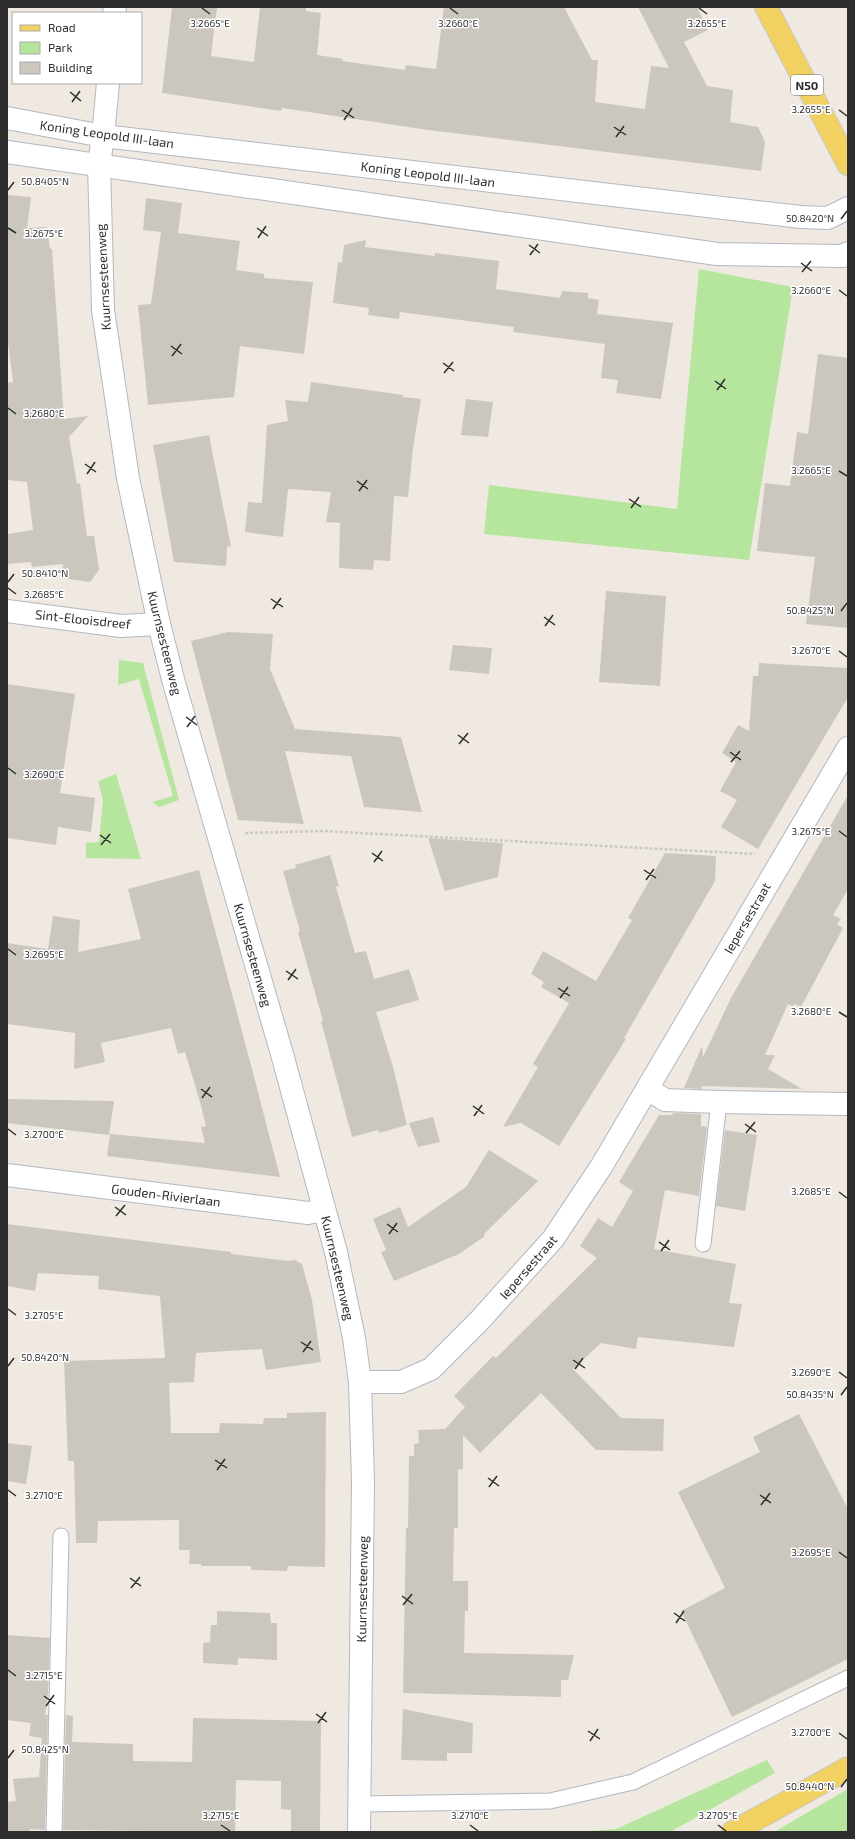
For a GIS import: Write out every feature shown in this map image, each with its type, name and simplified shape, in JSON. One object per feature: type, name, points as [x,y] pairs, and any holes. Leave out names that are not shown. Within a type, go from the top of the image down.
[{"type":"main road","name":"N50","points":[[766,7],[848,164]]},
{"type":"main road","points":[[734,1832],[848,1768]]},
{"type":"street","name":"Kuurnsesteenweg","points":[[108,84],[99,165],[103,310],[128,478],[159,624],[174,683],[282,1054],[336,1252],[354,1338],[360,1382],[363,1481],[360,1804],[358,1832]]},
{"type":"street","name":"Koning Leopold III-laan","points":[[7,118],[103,136],[801,217],[828,218],[848,208]]},
{"type":"street","points":[[7,152],[716,254],[843,256],[848,253]]},
{"type":"street","name":"Sint-Elooisdreef","points":[[7,610],[122,626],[159,624]]},
{"type":"street","name":"Iepersestraat","points":[[360,1382],[401,1382],[431,1368],[479,1321],[553,1240],[601,1168],[783,856],[848,748]]},
{"type":"street","points":[[648,1089],[665,1100],[848,1104]]},
{"type":"street","name":"Gouden-Rivierlaan","points":[[7,1175],[308,1214],[324,1210]]},
{"type":"lane","points":[[703,1244],[719,1102]]},
{"type":"lane","points":[[54,1832],[61,1536]]},
{"type":"lane","points":[[360,1804],[550,1802],[633,1782],[848,1678]]},
{"type":"path","points":[[218,834],[323,831],[783,856]]},
{"type":"green space","points":[[699,269],[793,287],[749,560],[484,534],[489,485],[677,509]]},
{"type":"green space","points":[[119,660],[143,663],[179,800],[159,807],[152,802],[173,796],[139,679],[118,685]]},
{"type":"green space","points":[[116,774],[141,859],[86,858],[86,843],[99,842],[103,800],[98,781]]},
{"type":"green space","points":[[767,1760],[775,1773],[670,1832],[574,1832],[616,1829]]},
{"type":"green space","points":[[848,1789],[848,1832],[774,1832]]},
{"type":"building","points":[[172,7],[217,7],[211,56],[254,62],[260,7],[306,7],[306,11],[321,13],[317,55],[343,59],[342,61],[405,70],[406,65],[436,69],[444,7],[564,7],[592,60],[598,60],[595,102],[645,109],[651,66],[669,68],[638,7],[697,7],[708,30],[684,42],[707,86],[733,90],[730,122],[758,127],[765,142],[761,171],[428,130],[282,108],[281,111],[162,93]]},
{"type":"building","points":[[7,195],[31,197],[27,228],[47,227],[50,249],[52,249],[64,419],[88,416],[69,437],[77,484],[80,483],[87,536],[94,536],[99,570],[90,582],[61,578],[63,564],[32,567],[31,562],[7,564],[8,534],[33,530],[27,482],[8,480],[7,383],[13,382],[7,335]]},
{"type":"building","points":[[146,198],[182,203],[178,233],[240,241],[236,270],[264,274],[264,278],[313,282],[304,354],[240,346],[234,397],[148,405],[138,305],[151,304],[161,232],[143,230]]},
{"type":"building","points":[[366,240],[365,247],[435,256],[435,253],[499,261],[496,289],[560,298],[562,291],[588,293],[588,298],[599,300],[597,314],[673,323],[661,399],[616,393],[618,380],[601,378],[605,344],[513,332],[514,327],[400,312],[399,319],[368,315],[369,308],[333,303],[338,262],[342,263],[344,245]]},
{"type":"building","points":[[818,354],[848,358],[848,628],[806,624],[815,557],[757,551],[765,483],[790,486],[797,432],[808,434]]},
{"type":"building","points":[[311,382],[403,395],[403,397],[421,399],[413,448],[408,497],[394,496],[390,561],[374,560],[373,570],[339,568],[340,523],[326,522],[331,492],[288,489],[283,537],[245,532],[248,502],[262,503],[267,425],[288,421],[285,400],[308,402]]},
{"type":"building","points":[[466,399],[493,402],[488,437],[461,435]]},
{"type":"building","points":[[209,435],[231,547],[227,546],[226,566],[174,562],[153,445]]},
{"type":"building","points":[[606,591],[666,596],[660,686],[599,682]]},
{"type":"building","points":[[228,632],[273,634],[270,669],[295,729],[401,737],[422,812],[364,807],[351,756],[285,751],[304,824],[238,820],[191,641]]},
{"type":"building","points":[[453,645],[492,648],[489,674],[449,670]]},
{"type":"building","points":[[759,663],[848,668],[848,697],[758,849],[721,827],[737,800],[720,791],[736,762],[722,753],[738,725],[749,731],[753,676],[758,676]]},
{"type":"building","points":[[7,684],[75,694],[60,793],[95,798],[91,832],[58,827],[56,845],[7,838]]},
{"type":"building","points":[[848,795],[848,889],[833,915],[841,919],[837,924],[843,928],[801,1007],[794,1004],[793,1007],[788,1004],[765,1055],[775,1055],[768,1069],[802,1089],[702,1086],[702,1089],[684,1088],[702,1046],[703,1057],[731,998]]},
{"type":"building","points":[[428,838],[503,843],[498,877],[445,891]]},
{"type":"building","points":[[665,853],[716,856],[715,881],[624,1038],[626,1039],[559,1146],[521,1123],[503,1127],[538,1067],[533,1064],[569,1003],[541,987],[544,982],[531,974],[543,951],[596,981],[632,920],[628,918]]},
{"type":"building","points":[[330,855],[339,886],[336,887],[355,953],[366,951],[374,979],[409,969],[419,1000],[376,1012],[393,1067],[407,1125],[379,1133],[378,1130],[352,1137],[321,1021],[323,1021],[298,932],[300,931],[283,871],[296,868],[295,865]]},
{"type":"building","points":[[199,870],[280,1177],[107,1156],[110,1134],[205,1143],[201,1127],[206,1126],[200,1102],[185,1052],[178,1054],[171,1028],[101,1043],[105,1062],[74,1069],[75,1033],[7,1024],[7,943],[48,949],[53,916],[80,920],[78,952],[141,939],[128,889]]},
{"type":"building","points":[[7,1099],[114,1101],[109,1135],[7,1123]]},
{"type":"building","points":[[673,1113],[701,1114],[701,1126],[707,1127],[699,1196],[665,1190],[654,1249],[736,1264],[729,1303],[742,1304],[734,1347],[638,1337],[636,1349],[601,1343],[573,1369],[621,1418],[664,1419],[663,1451],[596,1450],[541,1393],[480,1453],[463,1435],[463,1469],[458,1470],[458,1528],[454,1528],[453,1581],[468,1581],[468,1611],[465,1611],[464,1653],[574,1655],[568,1680],[561,1680],[561,1697],[403,1693],[409,1456],[414,1456],[414,1444],[419,1443],[418,1430],[445,1429],[465,1407],[454,1396],[493,1356],[496,1358],[597,1258],[580,1246],[598,1218],[612,1227],[633,1191],[619,1182],[659,1115],[672,1115]]},
{"type":"building","points":[[433,1117],[440,1142],[418,1147],[409,1123]]},
{"type":"building","points":[[725,1130],[757,1135],[745,1211],[716,1206]]},
{"type":"building","points":[[489,1150],[538,1181],[484,1234],[485,1236],[459,1254],[394,1281],[381,1252],[386,1250],[373,1219],[400,1207],[408,1227],[466,1187]]},
{"type":"building","points":[[7,1224],[231,1252],[231,1254],[288,1261],[295,1260],[302,1264],[312,1300],[321,1362],[266,1370],[262,1349],[196,1353],[194,1382],[169,1383],[171,1433],[219,1433],[220,1423],[263,1424],[264,1418],[287,1418],[287,1413],[326,1412],[325,1567],[288,1566],[287,1571],[251,1570],[251,1566],[201,1566],[201,1564],[189,1564],[190,1550],[179,1550],[179,1520],[98,1521],[97,1543],[76,1543],[74,1461],[68,1461],[64,1361],[165,1358],[160,1296],[98,1289],[99,1276],[38,1273],[35,1291],[7,1286]]},
{"type":"building","points":[[799,1414],[848,1509],[848,1659],[732,1717],[681,1611],[725,1588],[678,1492],[760,1452],[753,1437]]},
{"type":"building","points":[[7,1443],[32,1446],[26,1484],[7,1481]]},
{"type":"building","points":[[217,1611],[270,1613],[271,1623],[277,1623],[277,1660],[238,1658],[238,1665],[203,1663],[203,1643],[210,1642],[211,1625],[217,1625]]},
{"type":"building","points":[[7,1635],[50,1638],[48,1693],[45,1715],[48,1715],[45,1830],[30,1829],[30,1832],[7,1832],[7,1802],[16,1801],[13,1779],[39,1777],[42,1738],[29,1736],[31,1723],[7,1720]]},
{"type":"building","points":[[403,1709],[473,1723],[472,1753],[447,1753],[447,1761],[401,1760]]},
{"type":"building","points":[[66,1715],[73,1716],[72,1742],[133,1744],[133,1761],[192,1762],[193,1718],[321,1721],[320,1832],[291,1832],[291,1810],[281,1809],[281,1781],[236,1780],[235,1832],[63,1830]]}]
